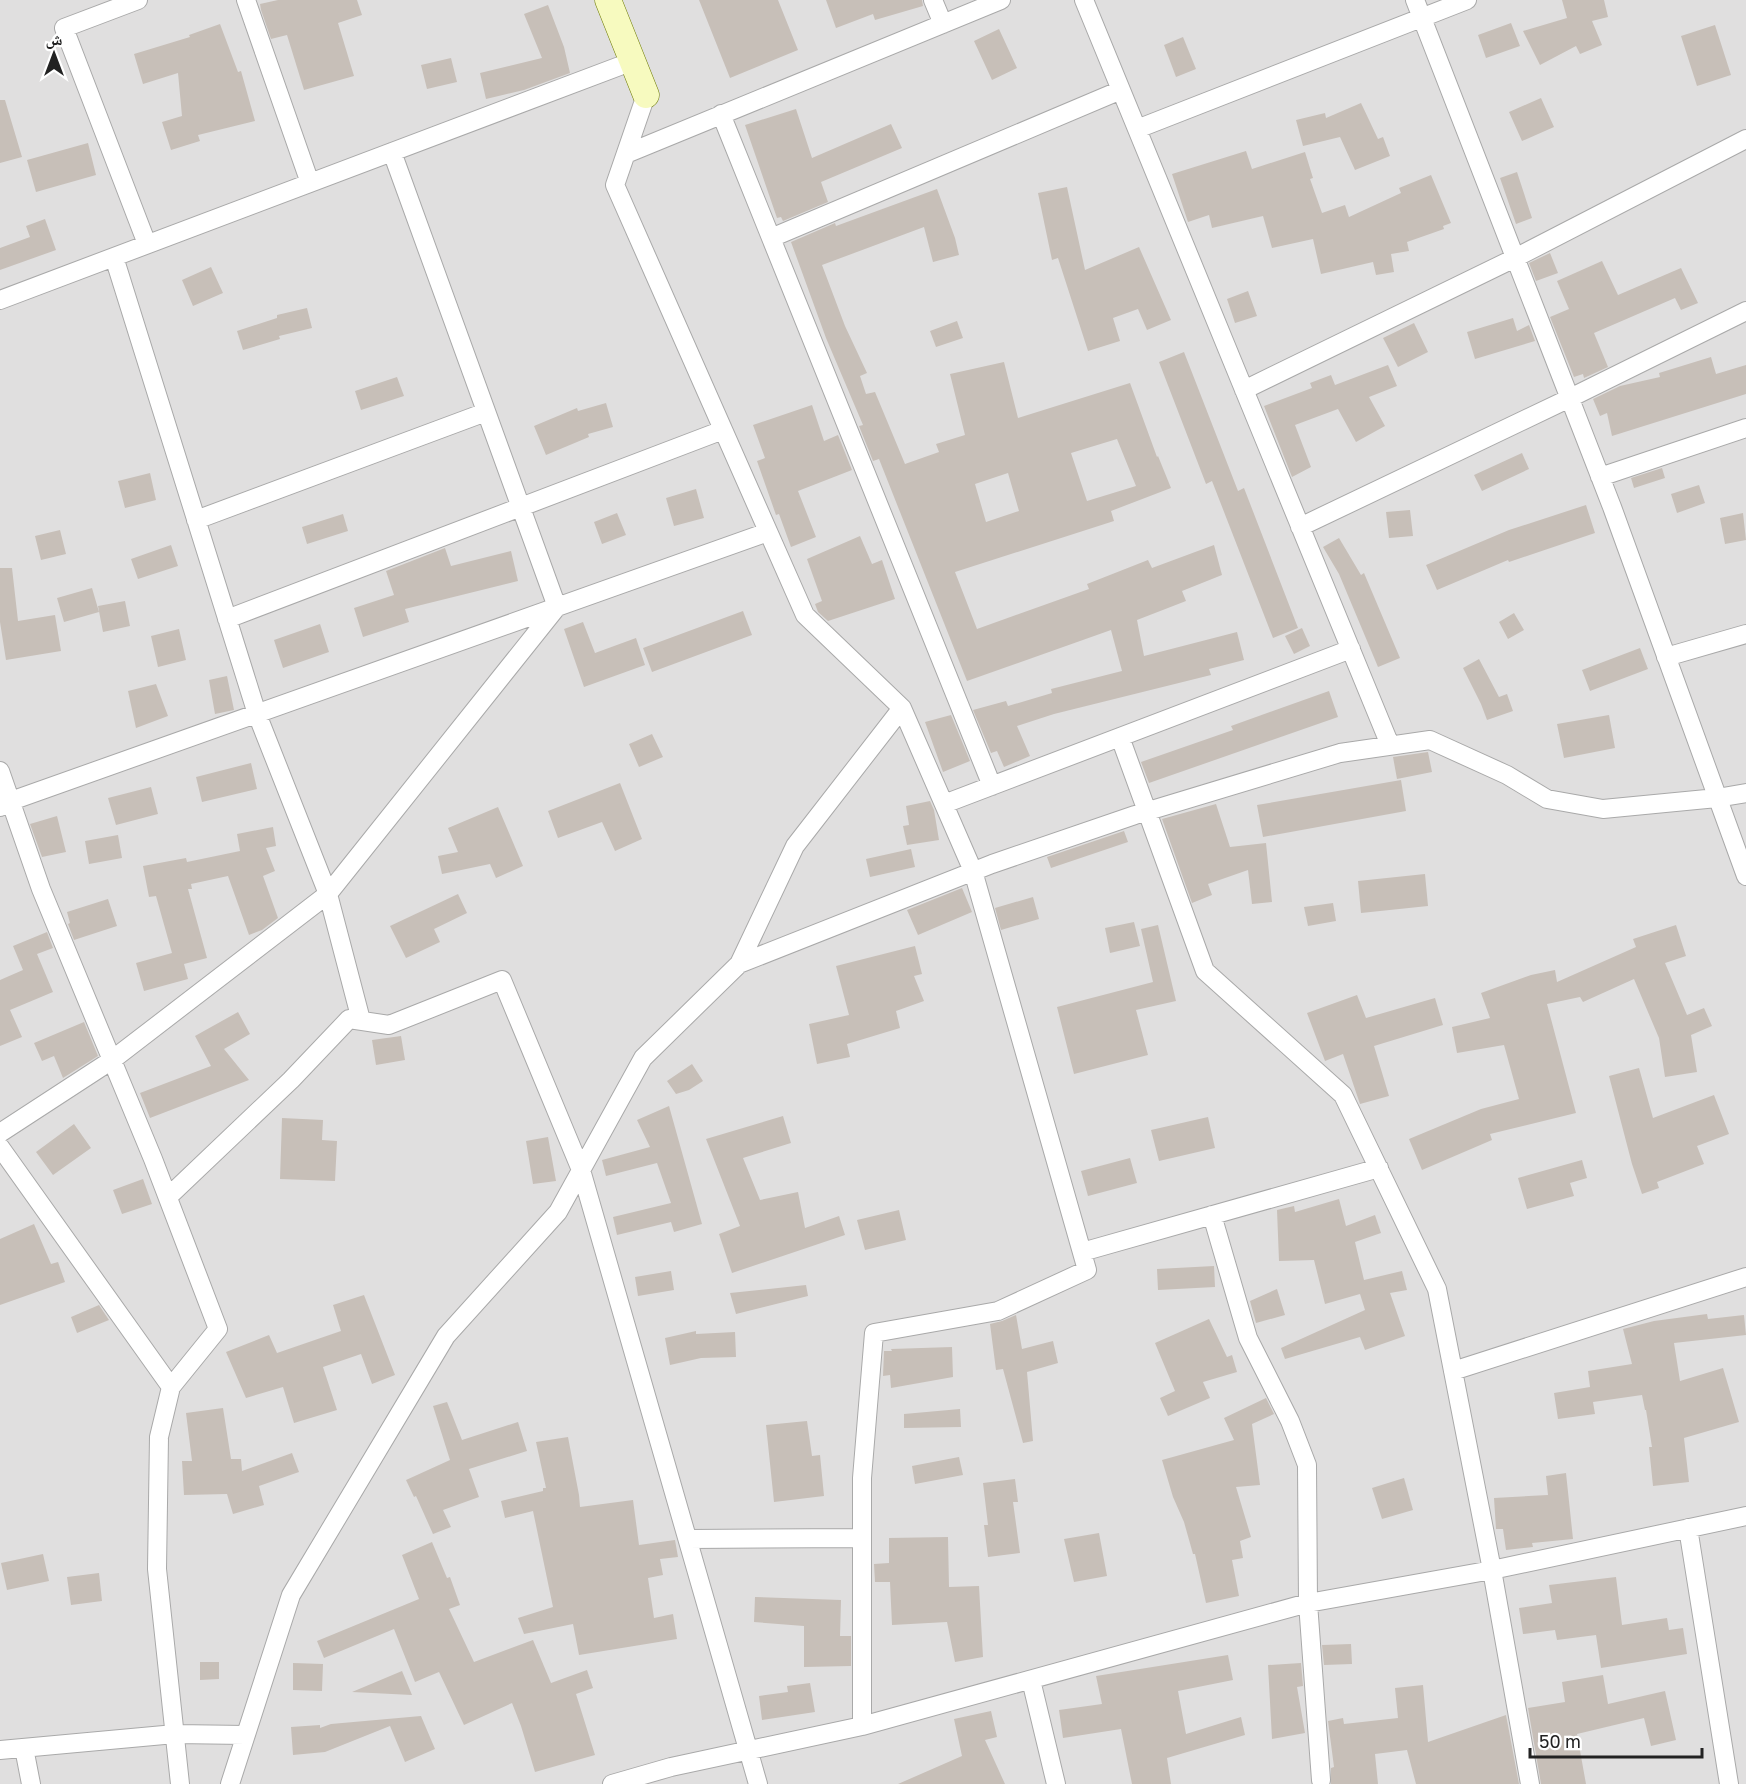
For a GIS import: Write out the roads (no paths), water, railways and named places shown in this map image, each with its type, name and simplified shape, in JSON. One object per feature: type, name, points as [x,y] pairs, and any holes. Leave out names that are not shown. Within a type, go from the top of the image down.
[{"type":"street","points":[[138,0],[64,28],[147,244]]},
{"type":"street","points":[[246,0],[310,183]]},
{"type":"street","points":[[608,0],[646,95],[615,185],[805,615],[902,708],[944,804],[973,871],[1087,1270],[998,1311],[874,1333],[862,1478],[862,1726]]},
{"type":"street","points":[[933,0],[943,24]]},
{"type":"street","points":[[626,154],[1001,0]]},
{"type":"street","points":[[1084,0],[1390,745]]},
{"type":"street","points":[[1415,0],[1600,477],[1746,876]]},
{"type":"street","points":[[1137,129],[1467,0]]},
{"type":"street","points":[[0,300],[633,61]]},
{"type":"street","points":[[771,238],[1121,90]]},
{"type":"street","points":[[721,114],[992,786]]},
{"type":"street","points":[[1244,390],[1515,258],[1746,139]]},
{"type":"street","points":[[392,152],[557,607]]},
{"type":"street","points":[[114,257],[257,714],[328,894],[361,1020]]},
{"type":"street","points":[[1300,527],[1570,399],[1746,311]]},
{"type":"street","points":[[196,520],[486,412]]},
{"type":"street","points":[[1600,477],[1746,428]]},
{"type":"street","points":[[227,619],[723,430]]},
{"type":"street","points":[[6,804],[768,532]]},
{"type":"street","points":[[0,1133],[112,1060],[328,894],[557,607]]},
{"type":"street","points":[[1666,657],[1746,634]]},
{"type":"street","points":[[944,804],[1351,650]]},
{"type":"street","points":[[230,1784],[291,1595],[446,1336],[558,1212],[643,1058],[739,964],[795,846],[902,708]]},
{"type":"street","points":[[1120,737],[1205,971],[1343,1095],[1437,1289],[1492,1570],[1530,1784]]},
{"type":"street","points":[[739,964],[973,871],[1147,811],[1340,753],[1430,740],[1507,775],[1547,800],[1603,809],[1746,793]]},
{"type":"street","points":[[0,771],[6,804],[168,1197],[218,1329],[171,1388],[159,1437],[157,1569],[180,1784]]},
{"type":"street","points":[[168,1197],[291,1080],[349,1019],[389,1024],[501,980],[581,1170],[758,1784]]},
{"type":"street","points":[[0,1147],[171,1388]]},
{"type":"street","points":[[1082,1252],[1379,1168]]},
{"type":"street","points":[[1212,1215],[1248,1338],[1290,1420],[1307,1465],[1308,1603],[1321,1780]]},
{"type":"street","points":[[1454,1371],[1746,1277]]},
{"type":"street","points":[[612,1784],[671,1767],[862,1726],[1308,1603],[1492,1570],[1746,1516]]},
{"type":"street","points":[[1688,1528],[1729,1784]]},
{"type":"street","points":[[688,1539],[862,1538]]},
{"type":"street","points":[[1031,1680],[1056,1784]]},
{"type":"street","points":[[0,1750],[175,1734],[245,1735]]},
{"type":"street","points":[[24,1748],[31,1784]]}]
